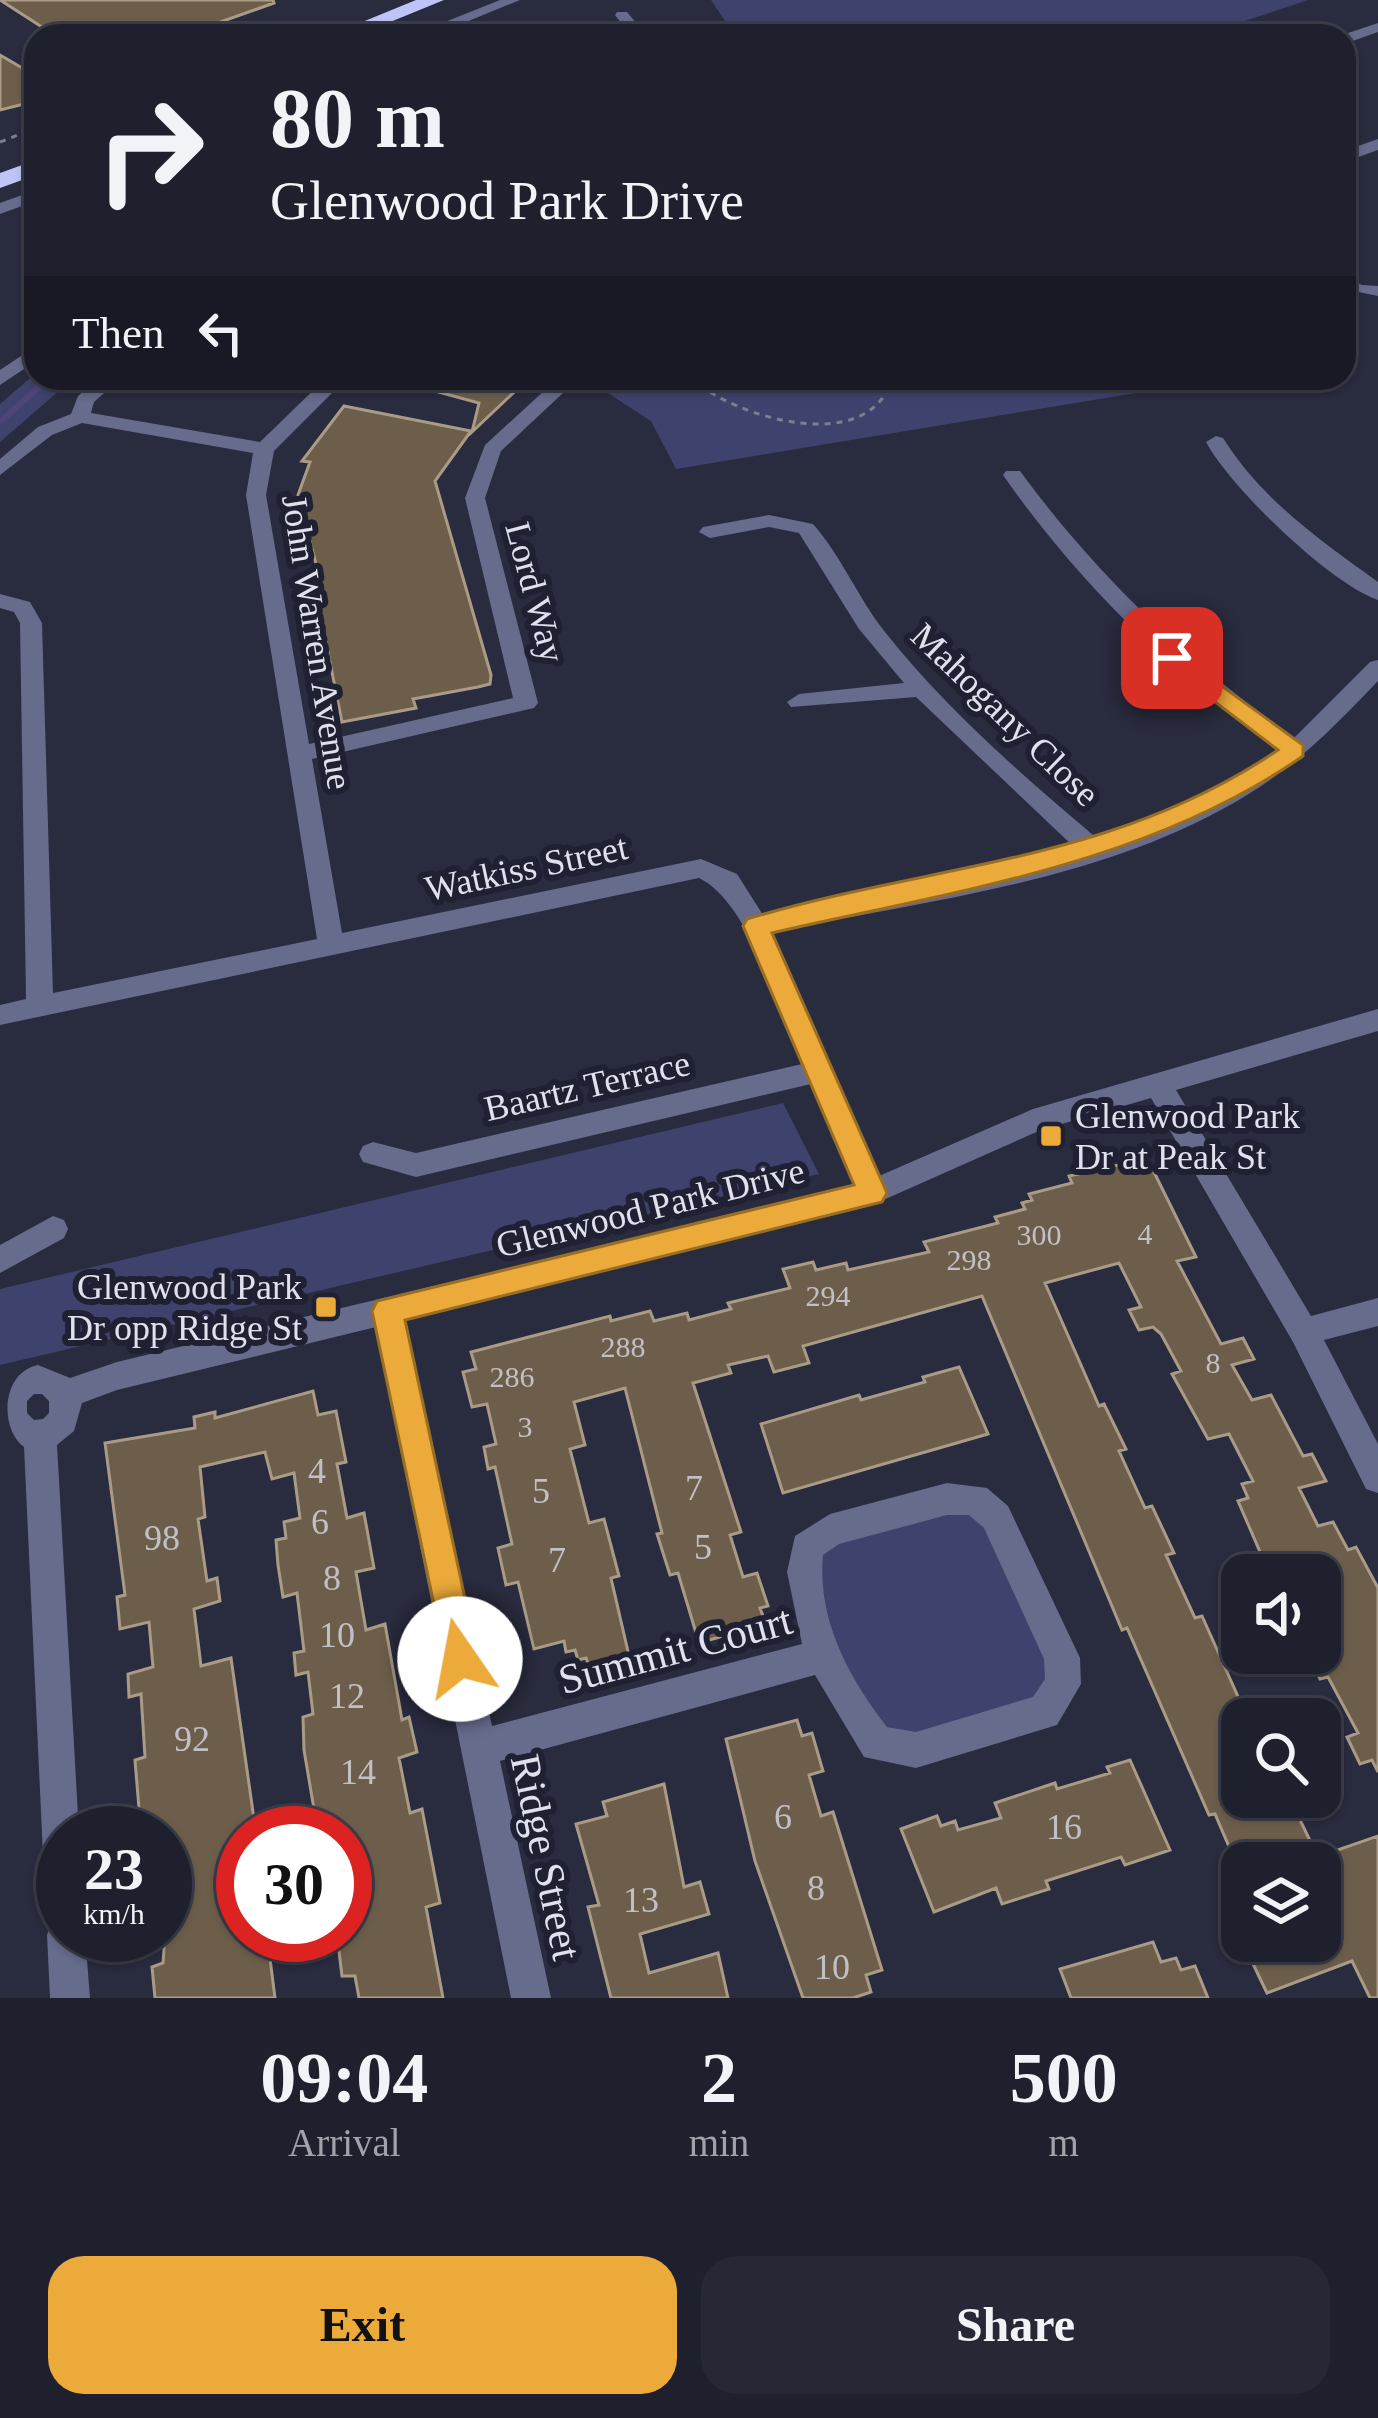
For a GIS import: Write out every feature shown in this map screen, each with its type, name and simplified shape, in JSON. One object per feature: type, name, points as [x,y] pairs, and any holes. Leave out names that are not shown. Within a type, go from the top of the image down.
[{"type":"highway","points":[[370,24],[434,0]]},
{"type":"highway","points":[[406,24],[469,0]]},
{"type":"street","points":[[450,24],[514,0]]},
{"type":"street","points":[[622,16],[629,24]]},
{"type":"street","points":[[80,417],[86,400],[97,390]]},
{"type":"street","name":"John Warren Avenue","points":[[325,390],[264,449],[256,494],[331,946]]},
{"type":"street","name":"Lord Way","points":[[299,754],[526,703],[475,498],[492,449],[556,390]]},
{"type":"street","points":[[0,469],[44,431],[80,417],[264,449]]},
{"type":"street","points":[[1216,442],[1222,458],[1271,506],[1378,593]]},
{"type":"street","points":[[1012,475],[1082,567],[1139,627],[1224,700],[1294,750]]},
{"type":"street","name":"Mahogany Close","points":[[710,532],[769,521],[806,528],[870,628],[919,689],[1094,850]]},
{"type":"street","points":[[0,602],[22,607],[31,623],[40,1007]]},
{"type":"street","points":[[756,926],[1094,850],[1241,787],[1294,750],[1378,667]]},
{"type":"street","points":[[799,702],[919,689]]},
{"type":"street","name":"Watkiss Street","points":[[0,1015],[701,868],[728,881],[756,926],[872,1193]]},
{"type":"street","name":"Glenwood Park Drive","points":[[68,1394],[118,1376],[872,1193],[1033,1121],[1378,1020]]},
{"type":"street","name":"Baartz Terrace","points":[[373,1154],[416,1165],[820,1071]]},
{"type":"street","points":[[1157,1084],[1304,1332],[1378,1478]]},
{"type":"street","points":[[0,1260],[53,1229]]},
{"type":"street","name":"Ridge Street","points":[[388,1311],[531,1998]]},
{"type":"street","points":[[1304,1332],[1378,1312]]},
{"type":"street","points":[[38,1381],[56,1382],[68,1394],[63,1417],[40,1432],[15,1428],[5,1406],[20,1390],[38,1381]]},
{"type":"street","points":[[40,1432],[59,1806]]},
{"type":"street","name":"Summit Court","points":[[974,1498],[996,1517],[1062,1658],[1063,1684],[1044,1712],[916,1750],[877,1744],[853,1714],[824,1655],[802,1571],[807,1546],[830,1530],[947,1499],[974,1498]]},
{"type":"street","name":"Summit Court","points":[[479,1748],[824,1655]]},
{"type":"street","points":[[68,1962],[70,1998]]},
{"type":"path","points":[[705,390],[723,406],[763,419],[813,423],[844,421],[880,407],[891,390]]},
{"type":"shaded area","points":[[711,0],[1308,0],[1236,24],[727,24]]},
{"type":"shaded area","points":[[24,383],[24,390],[60,390],[0,442],[0,404]]},
{"type":"shaded area","points":[[603,390],[1154,390],[676,469],[651,421]]},
{"type":"shaded area","points":[[783,1103],[819,1174],[0,1365],[0,1289]]},
{"type":"shaded area","points":[[975,1499],[1063,1684],[916,1750],[853,1714],[807,1547]]},
{"type":"building","points":[[0,0],[274,3],[215,24],[37,24]]},
{"type":"building","points":[[0,55],[24,69],[24,104],[0,110]]},
{"type":"building","points":[[431,390],[516,390],[472,432],[479,403]]},
{"type":"building","points":[[344,406],[471,431],[435,481],[491,675],[490,684],[413,699],[416,708],[342,722],[319,607],[324,606],[320,579],[298,495],[310,462],[302,461]]},
{"type":"building","points":[[1123,1164],[1127,1171],[1151,1166],[1196,1257],[1177,1261],[1221,1344],[1243,1338],[1254,1359],[1232,1365],[1252,1400],[1271,1395],[1303,1456],[1312,1454],[1326,1481],[1299,1488],[1318,1526],[1333,1522],[1348,1550],[1356,1547],[1378,1588],[1378,1772],[1372,1760],[1360,1764],[1347,1737],[1358,1733],[1328,1677],[1320,1679],[1318,1674],[1341,1674],[1341,1554],[1261,1554],[1238,1501],[1248,1498],[1242,1484],[1253,1481],[1229,1434],[1208,1439],[1172,1374],[1181,1371],[1161,1334],[1153,1327],[1139,1330],[1129,1310],[1141,1307],[1119,1263],[1045,1283],[1099,1406],[1104,1404],[1126,1449],[1119,1451],[1145,1508],[1152,1506],[1174,1553],[1166,1555],[1195,1618],[1202,1616],[1221,1659],[1221,1674],[1228,1674],[1239,1698],[1221,1698],[1221,1818],[1299,1818],[1311,1842],[1227,1842],[1215,1814],[1209,1815],[1127,1628],[1122,1630],[982,1296],[803,1346],[809,1363],[774,1372],[768,1356],[728,1365],[731,1373],[693,1383],[741,1532],[730,1535],[743,1577],[757,1573],[768,1606],[760,1608],[766,1624],[699,1643],[678,1573],[670,1575],[657,1534],[662,1533],[625,1388],[574,1402],[585,1445],[570,1449],[589,1523],[604,1519],[619,1576],[611,1578],[629,1656],[589,1666],[586,1658],[578,1660],[575,1650],[566,1652],[564,1641],[534,1649],[518,1582],[506,1585],[498,1548],[512,1544],[495,1467],[488,1469],[484,1447],[496,1444],[487,1404],[472,1407],[463,1372],[476,1369],[471,1352],[610,1316],[611,1321],[650,1311],[654,1321],[687,1313],[689,1320],[731,1309],[728,1303],[790,1288],[783,1269],[813,1262],[816,1270],[846,1263],[848,1270],[929,1252],[924,1242],[998,1223],[995,1217],[1025,1209],[1022,1203],[1032,1200],[1029,1194],[1072,1183],[1069,1176]]},
{"type":"building","points":[[959,1367],[988,1434],[783,1493],[761,1424],[859,1395],[861,1400],[925,1382],[923,1377]]},
{"type":"building","points":[[313,1391],[318,1415],[336,1411],[346,1462],[337,1464],[347,1518],[364,1513],[374,1568],[356,1572],[366,1630],[385,1624],[402,1720],[409,1717],[417,1752],[399,1758],[410,1813],[422,1809],[440,1903],[426,1907],[443,1998],[359,1998],[355,1976],[342,1976],[340,1962],[372,1962],[372,1806],[313,1806],[304,1750],[303,1717],[313,1714],[308,1672],[296,1675],[294,1653],[304,1651],[297,1593],[283,1597],[276,1540],[286,1538],[284,1522],[300,1518],[294,1473],[272,1479],[265,1452],[200,1467],[205,1517],[198,1519],[207,1581],[217,1578],[220,1601],[194,1609],[201,1666],[231,1658],[252,1806],[216,1806],[216,1962],[270,1962],[275,1998],[155,1998],[152,1967],[192,1962],[192,1806],[139,1806],[135,1760],[145,1757],[141,1694],[129,1697],[128,1674],[153,1667],[149,1622],[120,1629],[117,1597],[125,1595],[105,1443],[195,1428],[194,1417],[215,1412],[215,1418]]},
{"type":"building","points":[[797,1720],[802,1736],[812,1733],[823,1771],[809,1775],[821,1816],[833,1812],[882,1970],[866,1975],[871,1992],[853,1998],[803,1998],[755,1861],[726,1739]]},
{"type":"building","points":[[1130,1760],[1170,1850],[1125,1865],[1121,1857],[1046,1881],[1049,1889],[1002,1904],[996,1888],[934,1912],[901,1829],[937,1816],[941,1826],[955,1821],[958,1830],[1001,1818],[995,1803],[1055,1783],[1057,1789],[1110,1773],[1107,1767]]},
{"type":"building","points":[[664,1784],[684,1887],[700,1882],[709,1914],[640,1934],[649,1973],[718,1953],[728,1998],[611,1998],[588,1907],[599,1905],[576,1824],[607,1816],[603,1802]]},
{"type":"building","points":[[1378,1836],[1378,1998],[1370,1998],[1352,1961],[1267,1993],[1252,1962],[1341,1962],[1341,1849]]},
{"type":"building","points":[[1153,1942],[1161,1962],[1176,1958],[1181,1970],[1195,1966],[1208,1998],[1071,1998],[1060,1969]]},
{"type":"waterway","points":[[0,422],[36,390]]},
{"type":"place","name":"Glenwood Park Dr at Peak St","points":[[1051,1136]]},
{"type":"place","name":"Glenwood Park Dr opp Ridge St","points":[[326,1307]]},
{"type":"route","points":[[460,1659],[388,1311],[872,1193],[756,926],[1094,850],[1241,787],[1294,750],[1172,658]]}]
